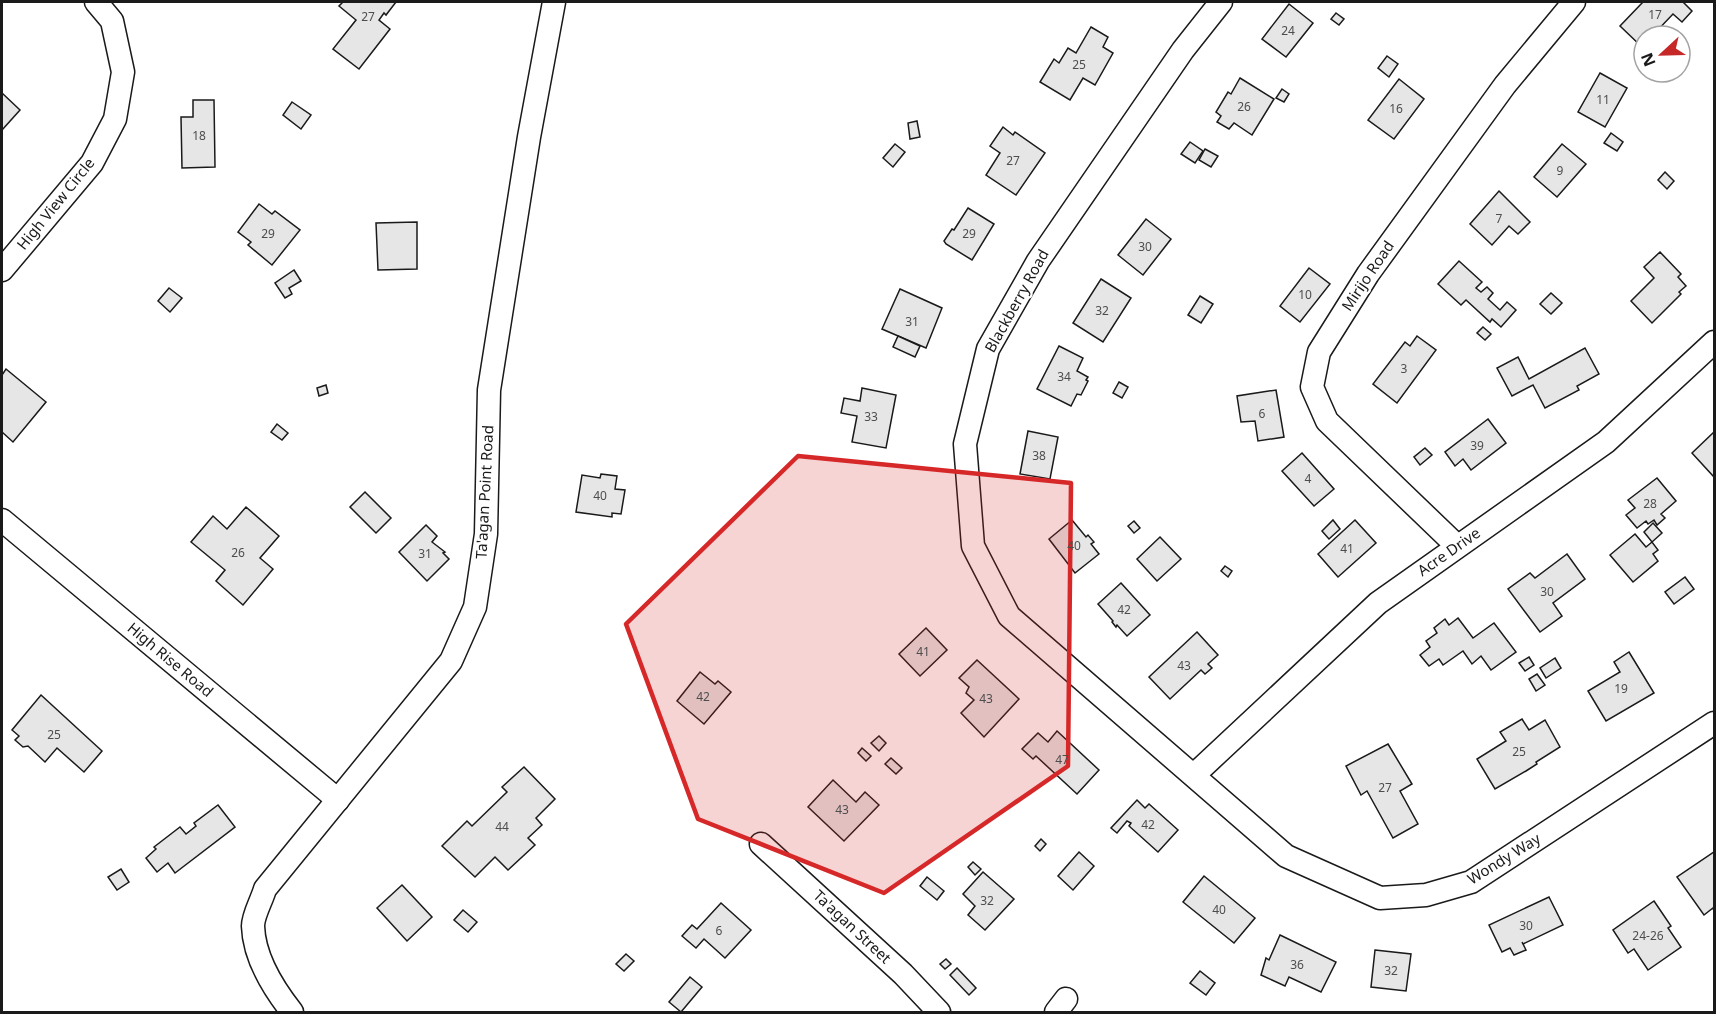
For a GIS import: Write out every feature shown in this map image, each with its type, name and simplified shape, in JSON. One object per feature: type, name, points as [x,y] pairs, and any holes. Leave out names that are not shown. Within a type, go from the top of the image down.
[{"type":"street","name":"High View Circle","points":[[2,270],[92,163],[115,119],[123,72],[112,21],[96,2]]},
{"type":"street","name":"Ta'agan Point Road","points":[[292,1012],[275,990],[260,958],[253,924],[265,890],[451,661],[475,607],[486,534],[489,390],[529,137],[554,2]]},
{"type":"street","name":"Blackberry Road","points":[[1194,775],[1009,616],[973,546],[965,444],[988,349],[1038,261],[1183,50],[1221,2]]},
{"type":"street","name":"Mirijo Road","points":[[1457,546],[1327,420],[1312,387],[1319,352],[1368,274],[1505,85],[1574,2]]},
{"type":"street","name":"Acre Drive","points":[[1194,775],[1377,603],[1606,442],[1714,342]]},
{"type":"street","name":"High Rise Road","points":[[2,520],[338,800]]},
{"type":"street","name":"Wondy Way","points":[[1194,775],[1286,856],[1380,897],[1426,895],[1471,882],[1714,723]]},
{"type":"street","name":"Ta'agan Street","points":[[761,844],[903,974],[939,1012]]},
{"type":"highlighted area","points":[[798,456],[1071,483],[1068,766],[884,893],[698,819],[626,624]]},
{"type":"building","points":[[343,2],[396,2],[379,20],[390,29],[359,69],[333,49],[356,20],[339,6]]},
{"type":"building","points":[[1643,2],[1683,2],[1692,11],[1682,22],[1673,14],[1663,24],[1632,24],[1632,37],[1620,26]]},
{"type":"building","points":[[1289,4],[1313,23],[1286,57],[1262,39]]},
{"type":"building","points":[[1336,13],[1344,19],[1339,25],[1331,19]]},
{"type":"building","points":[[1091,27],[1108,37],[1103,47],[1113,53],[1095,85],[1083,78],[1070,100],[1040,82],[1054,59],[1059,63],[1068,48],[1076,53]]},
{"type":"building","points":[[1387,56],[1398,64],[1389,77],[1378,68]]},
{"type":"building","points":[[1600,73],[1627,88],[1605,127],[1578,112]]},
{"type":"building","points":[[1240,78],[1274,99],[1252,135],[1234,123],[1229,129],[1217,122],[1221,116],[1216,112],[1228,92],[1231,94]]},
{"type":"building","points":[[1399,79],[1424,99],[1394,139],[1368,120]]},
{"type":"building","points":[[1282,89],[1289,94],[1284,102],[1276,98]]},
{"type":"building","points":[[2,93],[20,110],[2,130]]},
{"type":"building","points":[[193,100],[214,100],[215,167],[182,168],[181,117],[193,117]]},
{"type":"building","points":[[292,102],[311,115],[301,129],[283,115]]},
{"type":"building","points":[[917,121],[920,137],[910,139],[908,123]]},
{"type":"building","points":[[1003,127],[1013,135],[1015,132],[1045,153],[1016,195],[986,175],[1000,153],[990,146]]},
{"type":"building","points":[[1611,133],[1623,142],[1617,151],[1604,143]]},
{"type":"building","points":[[1190,142],[1203,151],[1195,163],[1181,154]]},
{"type":"building","points":[[895,144],[905,152],[893,167],[883,158]]},
{"type":"building","points":[[1562,144],[1586,164],[1557,197],[1534,177]]},
{"type":"building","points":[[1205,149],[1218,156],[1211,167],[1199,160]]},
{"type":"building","points":[[1665,172],[1674,181],[1667,189],[1658,180]]},
{"type":"building","points":[[1499,191],[1530,222],[1518,234],[1509,226],[1492,245],[1470,224]]},
{"type":"building","points":[[259,204],[272,214],[275,211],[300,230],[272,265],[248,245],[251,242],[238,232]]},
{"type":"building","points":[[968,208],[994,224],[972,260],[944,241]]},
{"type":"building","points":[[1146,219],[1171,239],[1143,275],[1118,255]]},
{"type":"building","points":[[417,222],[417,269],[378,270],[376,223]]},
{"type":"building","points":[[1660,252],[1681,274],[1678,277],[1686,286],[1652,323],[1631,301],[1654,278],[1644,267]]},
{"type":"building","points":[[1459,261],[1482,282],[1476,288],[1481,292],[1487,287],[1493,293],[1488,299],[1500,310],[1507,302],[1516,310],[1501,327],[1492,319],[1490,322],[1466,300],[1461,305],[1438,284]]},
{"type":"building","points":[[1309,268],[1330,284],[1300,322],[1280,306]]},
{"type":"building","points":[[294,270],[301,281],[289,288],[292,294],[285,298],[275,283]]},
{"type":"building","points":[[1101,279],[1131,298],[1103,342],[1073,323]]},
{"type":"building","points":[[169,288],[182,298],[170,312],[158,301]]},
{"type":"building","points":[[900,289],[942,308],[926,348],[882,329]]},
{"type":"building","points":[[1551,293],[1562,303],[1551,314],[1540,304]]},
{"type":"building","points":[[1200,296],[1213,304],[1201,323],[1188,315]]},
{"type":"building","points":[[1483,327],[1491,334],[1485,340],[1477,333]]},
{"type":"building","points":[[898,336],[920,346],[915,357],[893,347]]},
{"type":"building","points":[[1417,336],[1436,350],[1397,403],[1373,384],[1405,342],[1410,346]]},
{"type":"building","points":[[1059,346],[1083,358],[1077,371],[1088,377],[1081,395],[1077,394],[1071,406],[1037,389]]},
{"type":"building","points":[[1585,348],[1599,374],[1577,386],[1579,390],[1545,408],[1533,385],[1512,396],[1497,368],[1518,357],[1529,379]]},
{"type":"building","points":[[6,369],[46,402],[13,442],[2,432],[2,375]]},
{"type":"building","points":[[1119,382],[1128,387],[1122,398],[1113,393]]},
{"type":"building","points":[[326,385],[328,393],[319,396],[317,388]]},
{"type":"building","points":[[862,388],[896,395],[886,448],[852,442],[857,416],[841,413],[844,398],[860,401]]},
{"type":"building","points":[[1276,390],[1284,437],[1258,441],[1255,421],[1241,422],[1237,396]]},
{"type":"building","points":[[1488,419],[1506,443],[1471,470],[1463,459],[1455,466],[1445,452]]},
{"type":"building","points":[[277,424],[288,433],[282,440],[271,432]]},
{"type":"building","points":[[1028,431],[1058,437],[1050,479],[1020,474]]},
{"type":"building","points":[[1714,432],[1714,477],[1692,453]]},
{"type":"building","points":[[1425,448],[1432,455],[1420,465],[1414,457]]},
{"type":"building","points":[[1302,453],[1334,489],[1314,506],[1282,471]]},
{"type":"building","points":[[601,474],[617,476],[615,489],[625,490],[621,514],[612,513],[612,517],[576,512],[582,475],[600,478]]},
{"type":"building","points":[[1657,478],[1676,501],[1661,514],[1665,518],[1657,525],[1654,520],[1648,524],[1646,521],[1637,528],[1626,515],[1635,508],[1628,500]]},
{"type":"building","points":[[365,492],[391,518],[376,533],[350,507]]},
{"type":"building","points":[[246,507],[279,536],[260,558],[273,569],[243,605],[216,581],[225,570],[191,542],[213,516],[227,529]]},
{"type":"building","points":[[1072,520],[1086,537],[1088,535],[1094,542],[1091,544],[1099,554],[1075,573],[1049,539]]},
{"type":"building","points":[[1333,520],[1340,529],[1329,539],[1322,531]]},
{"type":"building","points":[[1355,520],[1376,543],[1338,577],[1318,554]]},
{"type":"building","points":[[1134,521],[1140,528],[1134,533],[1128,526]]},
{"type":"building","points":[[1653,523],[1662,533],[1652,542],[1644,532]]},
{"type":"building","points":[[426,525],[437,536],[432,542],[445,552],[443,553],[449,559],[427,581],[399,552]]},
{"type":"building","points":[[1635,534],[1646,547],[1652,542],[1658,550],[1653,554],[1658,561],[1633,582],[1610,555]]},
{"type":"building","points":[[1160,537],[1181,559],[1157,581],[1137,559]]},
{"type":"building","points":[[1567,554],[1585,579],[1553,603],[1562,616],[1540,632],[1508,589],[1530,573],[1535,578]]},
{"type":"building","points":[[1225,566],[1232,571],[1228,577],[1221,571]]},
{"type":"building","points":[[1685,577],[1694,589],[1674,604],[1665,592]]},
{"type":"building","points":[[1121,583],[1150,615],[1127,636],[1117,625],[1116,627],[1098,604]]},
{"type":"building","points":[[1458,618],[1473,638],[1494,623],[1516,652],[1491,670],[1481,656],[1472,664],[1463,651],[1443,665],[1439,659],[1429,666],[1420,655],[1430,647],[1426,641],[1437,633],[1434,628],[1445,619],[1449,625]]},
{"type":"building","points":[[926,628],[947,650],[920,676],[899,654]]},
{"type":"building","points":[[1197,632],[1218,655],[1208,664],[1212,668],[1205,674],[1201,670],[1170,699],[1149,677]]},
{"type":"building","points":[[1629,652],[1654,693],[1606,721],[1588,691],[1620,672],[1614,662]]},
{"type":"building","points":[[1529,657],[1534,665],[1525,671],[1519,663]]},
{"type":"building","points":[[1555,658],[1561,668],[1546,678],[1540,668]]},
{"type":"building","points":[[977,660],[1019,699],[984,737],[961,713],[974,700],[966,693],[969,687],[959,678]]},
{"type":"building","points":[[700,672],[715,684],[718,681],[731,692],[704,724],[677,701]]},
{"type":"building","points":[[1537,674],[1545,685],[1536,691],[1529,679]]},
{"type":"building","points":[[41,695],[102,751],[84,772],[57,748],[45,762],[28,746],[23,747],[15,740],[19,736],[12,730]]},
{"type":"building","points":[[1522,719],[1529,730],[1545,720],[1560,747],[1495,789],[1477,759],[1506,741],[1500,732]]},
{"type":"building","points":[[1057,731],[1099,770],[1077,794],[1036,756],[1033,759],[1022,749],[1038,733],[1048,742]]},
{"type":"building","points":[[879,736],[886,743],[879,751],[871,743]]},
{"type":"building","points":[[1388,744],[1412,784],[1400,791],[1418,824],[1393,838],[1367,791],[1361,795],[1346,766]]},
{"type":"building","points":[[862,748],[871,756],[866,761],[858,753]]},
{"type":"building","points":[[891,758],[902,768],[896,774],[885,764]]},
{"type":"building","points":[[524,767],[555,799],[536,818],[542,825],[528,838],[535,845],[508,870],[495,857],[475,877],[442,846],[467,821],[472,826],[507,792],[502,787]]},
{"type":"building","points":[[833,780],[856,802],[865,792],[879,805],[844,841],[808,807]]},
{"type":"building","points":[[1137,800],[1145,808],[1149,804],[1178,830],[1158,852],[1129,826],[1131,823],[1127,821],[1117,833],[1111,828]]},
{"type":"building","points":[[218,805],[235,827],[175,873],[168,863],[157,872],[146,858],[156,849],[154,847],[180,827],[186,834],[196,826],[194,823]]},
{"type":"building","points":[[1041,839],[1046,844],[1040,851],[1035,846]]},
{"type":"building","points":[[1079,852],[1094,866],[1073,890],[1058,876]]},
{"type":"building","points":[[1714,852],[1714,911],[1713,908],[1704,915],[1677,877]]},
{"type":"building","points":[[973,862],[981,869],[975,875],[968,867]]},
{"type":"building","points":[[121,869],[129,882],[117,890],[108,877]]},
{"type":"building","points":[[983,872],[1014,899],[985,930],[968,915],[975,906],[963,894]]},
{"type":"building","points":[[1204,876],[1255,918],[1234,943],[1183,902]]},
{"type":"building","points":[[927,877],[944,891],[937,900],[920,886]]},
{"type":"building","points":[[402,885],[432,917],[407,941],[377,908]]},
{"type":"building","points":[[1549,897],[1563,925],[1523,944],[1526,950],[1514,955],[1510,948],[1502,952],[1489,925]]},
{"type":"building","points":[[1654,901],[1671,926],[1668,928],[1681,947],[1648,970],[1634,949],[1628,953],[1613,930]]},
{"type":"building","points":[[721,903],[751,930],[725,958],[704,939],[696,948],[682,936],[692,925],[697,929]]},
{"type":"building","points":[[463,910],[477,922],[468,932],[454,920]]},
{"type":"building","points":[[1280,935],[1336,962],[1321,992],[1289,977],[1285,986],[1261,975],[1266,958],[1269,960]]},
{"type":"building","points":[[1375,950],[1411,954],[1406,991],[1371,987]]},
{"type":"building","points":[[626,954],[634,961],[624,971],[616,964]]},
{"type":"building","points":[[946,959],[951,964],[945,969],[940,964]]},
{"type":"building","points":[[957,968],[976,988],[969,995],[950,975]]},
{"type":"building","points":[[1200,971],[1215,983],[1206,995],[1190,983]]},
{"type":"building","points":[[690,977],[702,987],[681,1012],[669,1002]]}]
